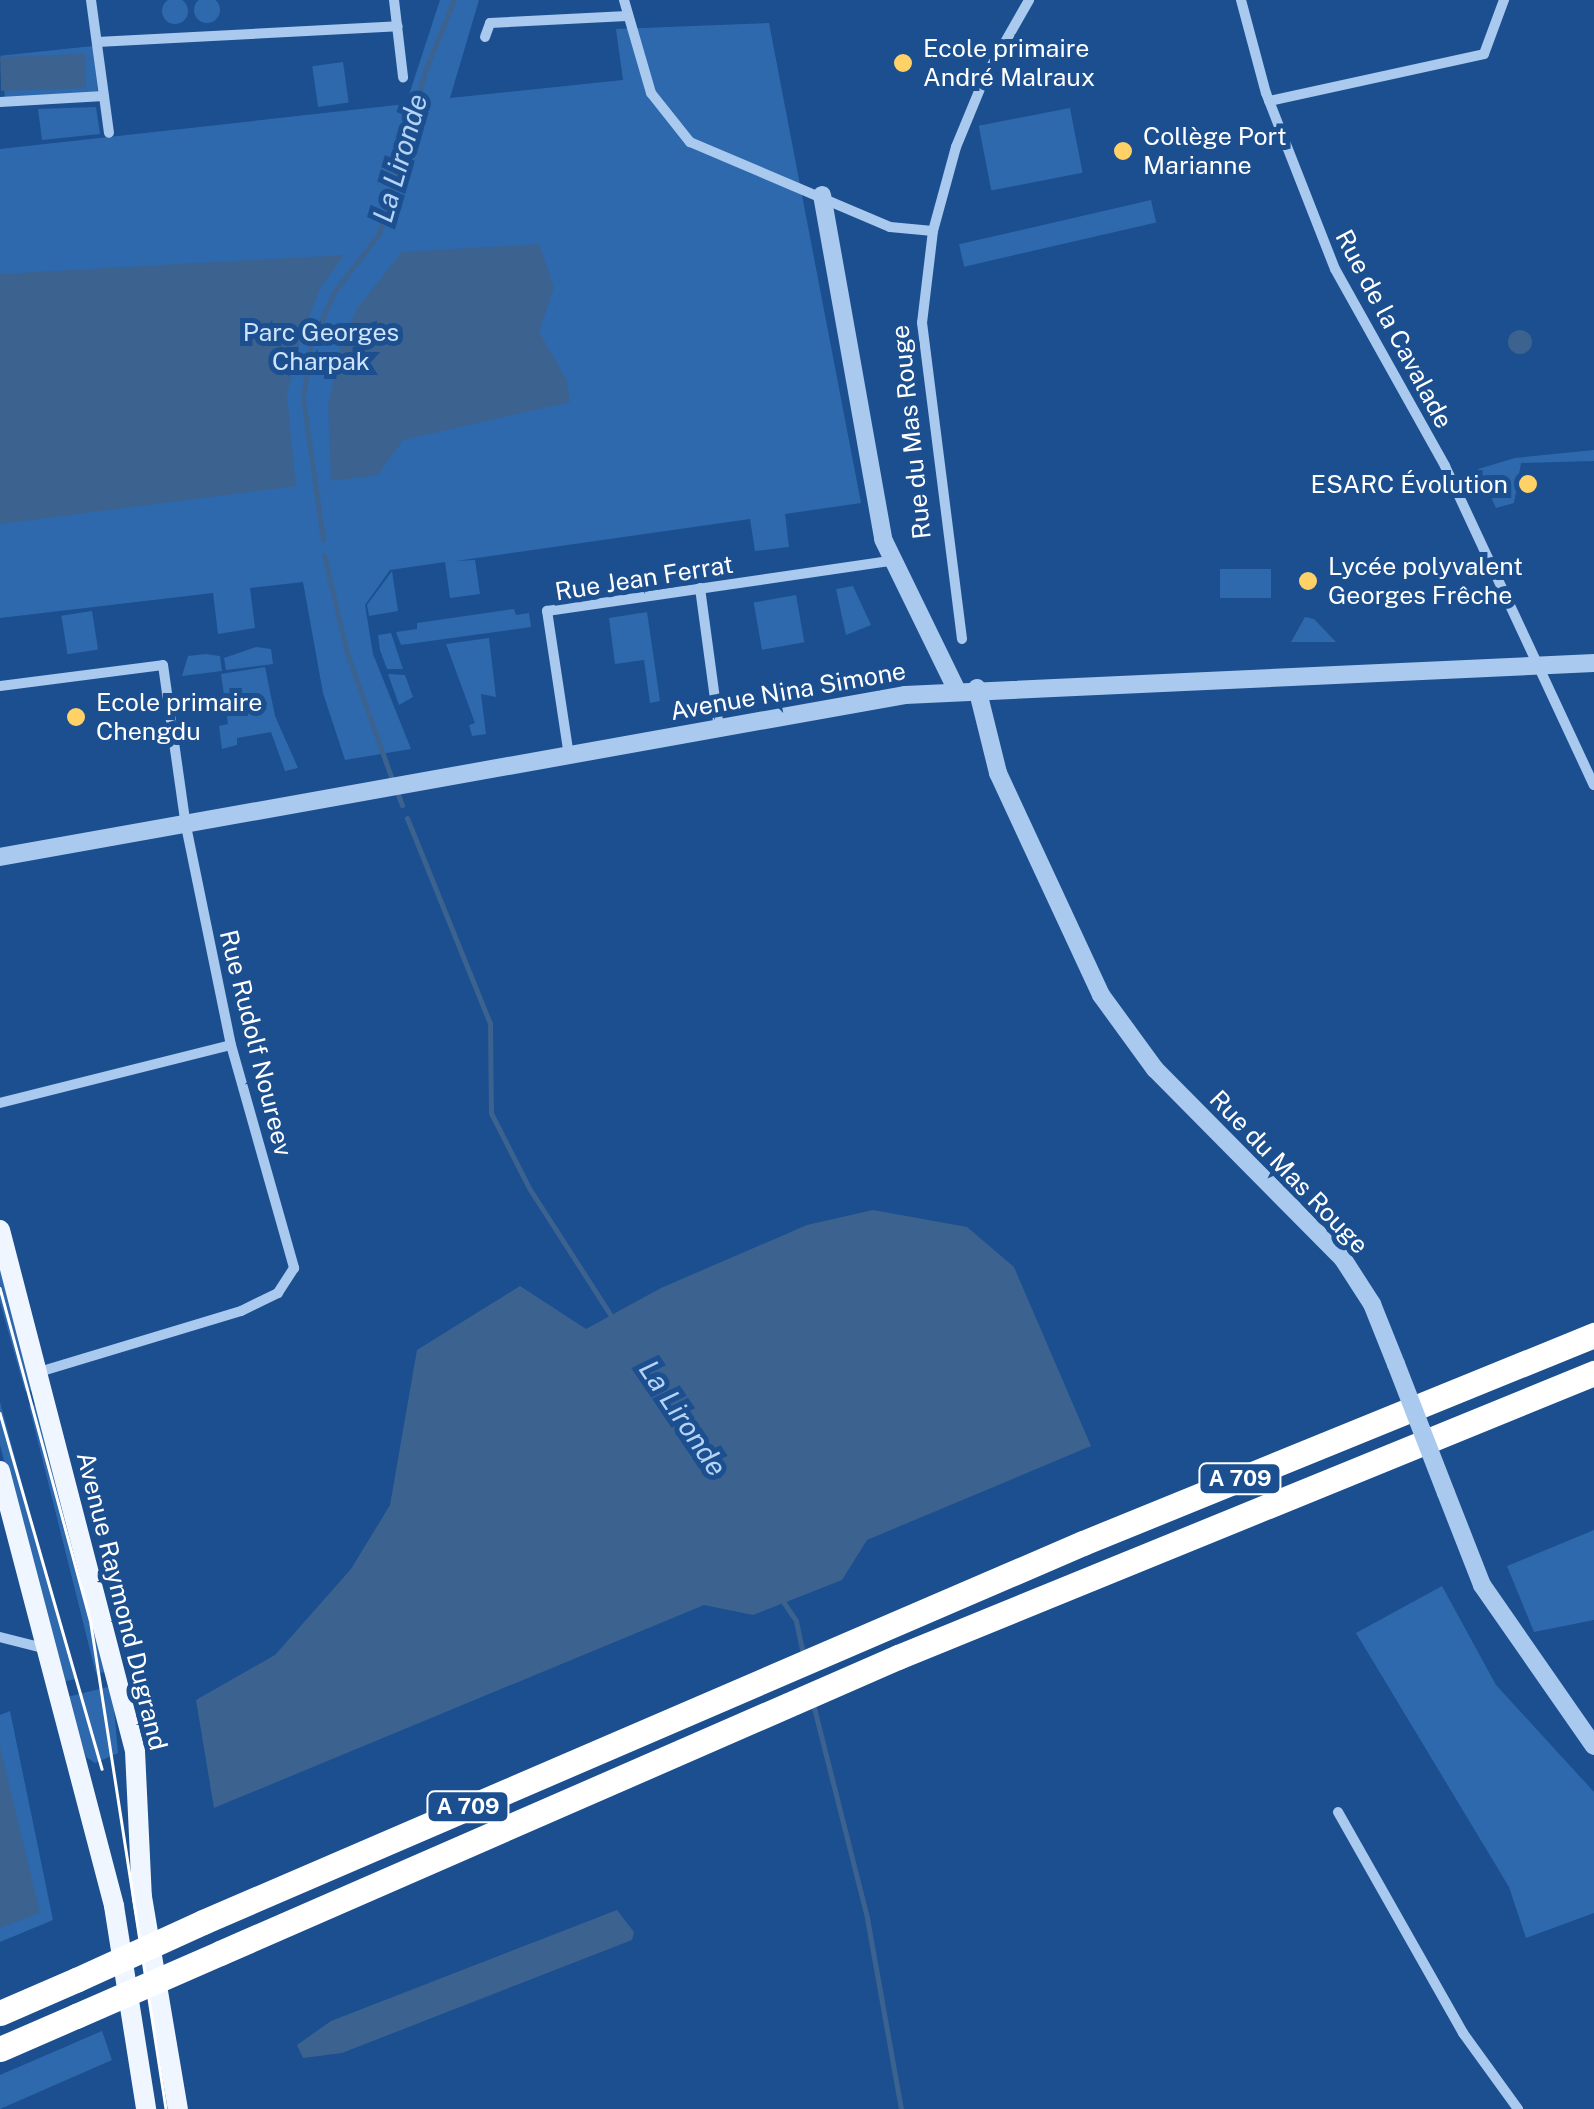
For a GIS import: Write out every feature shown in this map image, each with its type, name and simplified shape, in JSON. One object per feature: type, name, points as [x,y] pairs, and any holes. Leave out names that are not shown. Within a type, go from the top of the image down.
[{"type":"highway","name":"A 709","points":[[0,2013],[887,1627],[1594,1335]]},
{"type":"highway","name":"A 709","points":[[0,2050],[898,1657],[1594,1372]]},
{"type":"main road","name":"Avenue Raymond Dugrand","points":[[0,1230],[135,1751],[142,1897],[178,2109]]},
{"type":"main road","points":[[0,1471],[114,1906],[146,2109]]},
{"type":"street","points":[[90,0],[108,133]]},
{"type":"street","points":[[394,0],[403,77]]},
{"type":"street","points":[[624,0],[650,93],[674,129],[715,155],[822,195],[890,228],[933,231]]},
{"type":"street","name":"Rue du Mas Rouge","points":[[962,639],[922,333],[933,231],[984,78],[1029,0]]},
{"type":"street","name":"Rue de la Cavalade","points":[[1242,0],[1269,102],[1335,270],[1445,466],[1594,785]]},
{"type":"street","points":[[1269,102],[1484,54],[1504,0]]},
{"type":"street","points":[[486,37],[490,23],[626,16]]},
{"type":"street","points":[[97,42],[398,26]]},
{"type":"street","points":[[0,102],[104,96]]},
{"type":"street","points":[[822,195],[890,561],[956,689]]},
{"type":"street","name":"Rue Jean Ferrat","points":[[568,756],[547,611],[890,561]]},
{"type":"street","points":[[700,588],[720,728]]},
{"type":"street","name":"Rue Rudolf Noureev","points":[[0,686],[162,664],[186,826],[231,1045],[294,1268],[278,1293],[242,1312],[39,1372]]},
{"type":"street","name":"Avenue Nina Simone","points":[[0,857],[423,786],[720,728],[956,689],[1594,664]]},
{"type":"street","name":"Rue du Mas Rouge","points":[[977,688],[998,773],[1101,995],[1154,1069],[1343,1259],[1372,1304],[1482,1585],[1594,1746]]},
{"type":"street","points":[[0,1103],[231,1045]]},
{"type":"street","points":[[0,1637],[48,1650]]},
{"type":"street","points":[[1338,1812],[1463,2033],[1518,2109]]},
{"type":"green space","points":[[207,-3],[216,1],[220,10],[216,19],[207,23],[198,19],[194,10],[198,1]]},
{"type":"green space","points":[[175,-2],[184,2],[188,11],[184,20],[175,24],[166,20],[162,11],[166,2]]},
{"type":"green space","name":"Parc Georges Charpak","points":[[440,0],[479,0],[450,98],[623,80],[616,29],[769,23],[861,503],[785,514],[789,547],[755,551],[750,519],[456,561],[475,560],[480,594],[450,598],[445,562],[390,570],[365,605],[373,654],[411,749],[345,760],[323,693],[303,582],[250,588],[255,628],[218,634],[213,593],[0,618],[0,149],[406,104]]},
{"type":"green space","points":[[93,46],[98,94],[6,103],[1,56]]},
{"type":"green space","points":[[343,62],[349,103],[318,107],[312,66]]},
{"type":"green space","points":[[96,107],[100,134],[42,140],[38,109]]},
{"type":"green space","points":[[1070,108],[1083,173],[991,191],[979,126]]},
{"type":"green space","points":[[1151,200],[1156,222],[964,267],[959,244]]},
{"type":"green space","points":[[1594,450],[1594,461],[1521,463],[1514,503],[1496,508],[1478,469],[1515,458]]},
{"type":"green space","points":[[1220,569],[1271,569],[1271,598],[1220,598]]},
{"type":"green space","points":[[392,571],[398,611],[369,616],[367,605]]},
{"type":"green space","points":[[853,586],[871,625],[846,635],[836,589]]},
{"type":"green space","points":[[796,595],[804,642],[762,650],[754,602]]},
{"type":"green space","points":[[514,609],[516,615],[529,613],[531,627],[401,645],[396,632],[417,629],[417,623]]},
{"type":"green space","points":[[92,611],[98,650],[67,654],[61,616]]},
{"type":"green space","points":[[647,612],[660,701],[650,703],[644,660],[615,664],[609,618]]},
{"type":"green space","points":[[1305,617],[1314,619],[1336,642],[1291,642]]},
{"type":"green space","points":[[391,633],[403,669],[387,669],[380,650],[378,635]]},
{"type":"green space","points":[[489,638],[496,697],[481,694],[486,734],[472,736],[469,725],[475,723],[446,644]]},
{"type":"green space","points":[[256,647],[271,649],[273,664],[226,670],[224,658]]},
{"type":"green space","points":[[188,656],[220,656],[222,671],[182,676]]},
{"type":"green space","points":[[265,667],[275,716],[298,768],[285,771],[271,732],[237,738],[237,745],[222,749],[219,726],[228,724],[221,674]]},
{"type":"green space","points":[[388,674],[405,675],[413,697],[399,705]]},
{"type":"green space","points":[[0,1264],[35,1389],[25,1391],[0,1302]]},
{"type":"green space","points":[[0,1402],[76,1679],[62,1682],[0,1445]]},
{"type":"green space","points":[[39,1403],[109,1671],[96,1674],[29,1406]]},
{"type":"green space","points":[[1594,1530],[1594,1620],[1534,1632],[1507,1566]]},
{"type":"green space","points":[[1442,1586],[1496,1685],[1594,1792],[1594,1913],[1526,1938],[1509,1887],[1356,1633]]},
{"type":"green space","points":[[112,1686],[118,1753],[95,1763],[86,1757],[67,1697]]},
{"type":"green space","points":[[10,1711],[53,1920],[0,1942],[0,1715]]},
{"type":"green space","points":[[102,2031],[112,2060],[0,2109],[0,2075]]},
{"type":"water","points":[[85,54],[86,88],[1,91],[0,57]]},
{"type":"water","points":[[539,244],[554,287],[539,332],[567,380],[570,402],[403,440],[378,475],[331,481],[328,406],[341,345],[357,308],[402,252]]},
{"type":"water","points":[[344,255],[320,289],[301,336],[287,395],[296,486],[0,524],[0,274]]},
{"type":"water","points":[[1520,330],[1532,342],[1520,354],[1508,342]]},
{"type":"water","points":[[873,1210],[967,1227],[1014,1267],[1091,1446],[867,1540],[842,1580],[753,1615],[704,1605],[214,1808],[196,1700],[275,1655],[351,1569],[390,1505],[417,1350],[520,1286],[586,1329],[661,1288],[807,1225]]},
{"type":"water","points":[[0,1746],[40,1913],[0,1928]]},
{"type":"water","points":[[617,1910],[634,1932],[632,1940],[342,2053],[303,2058],[297,2045],[331,2021]]},
{"type":"waterway","name":"La Lironde","points":[[323,540],[303,398],[311,344],[334,292],[379,234],[425,71],[454,0]]},
{"type":"waterway","name":"La Lironde","points":[[324,555],[347,653],[393,782]]},
{"type":"waterway","name":"La Lironde","points":[[397,792],[402,805]]},
{"type":"waterway","name":"La Lironde","points":[[407,818],[490,1023],[491,1113],[529,1188],[613,1319]]},
{"type":"waterway","name":"La Lironde","points":[[782,1600],[796,1621],[803,1655]]},
{"type":"waterway","name":"La Lironde","points":[[813,1704],[867,1918],[901,2109]]},
{"type":"tram line","points":[[0,1288],[91,1624],[166,2109]]},
{"type":"tram line","points":[[0,1413],[102,1769]]},
{"type":"place","name":"Ecole primaire André Malraux","points":[[903,63]]},
{"type":"place","name":"Collège Port Marianne","points":[[1123,151]]},
{"type":"place","name":"ESARC Évolution","points":[[1528,484]]},
{"type":"place","name":"Lycée polyvalent Georges Frêche","points":[[1308,581]]},
{"type":"place","name":"Ecole primaire Chengdu","points":[[76,717]]}]
